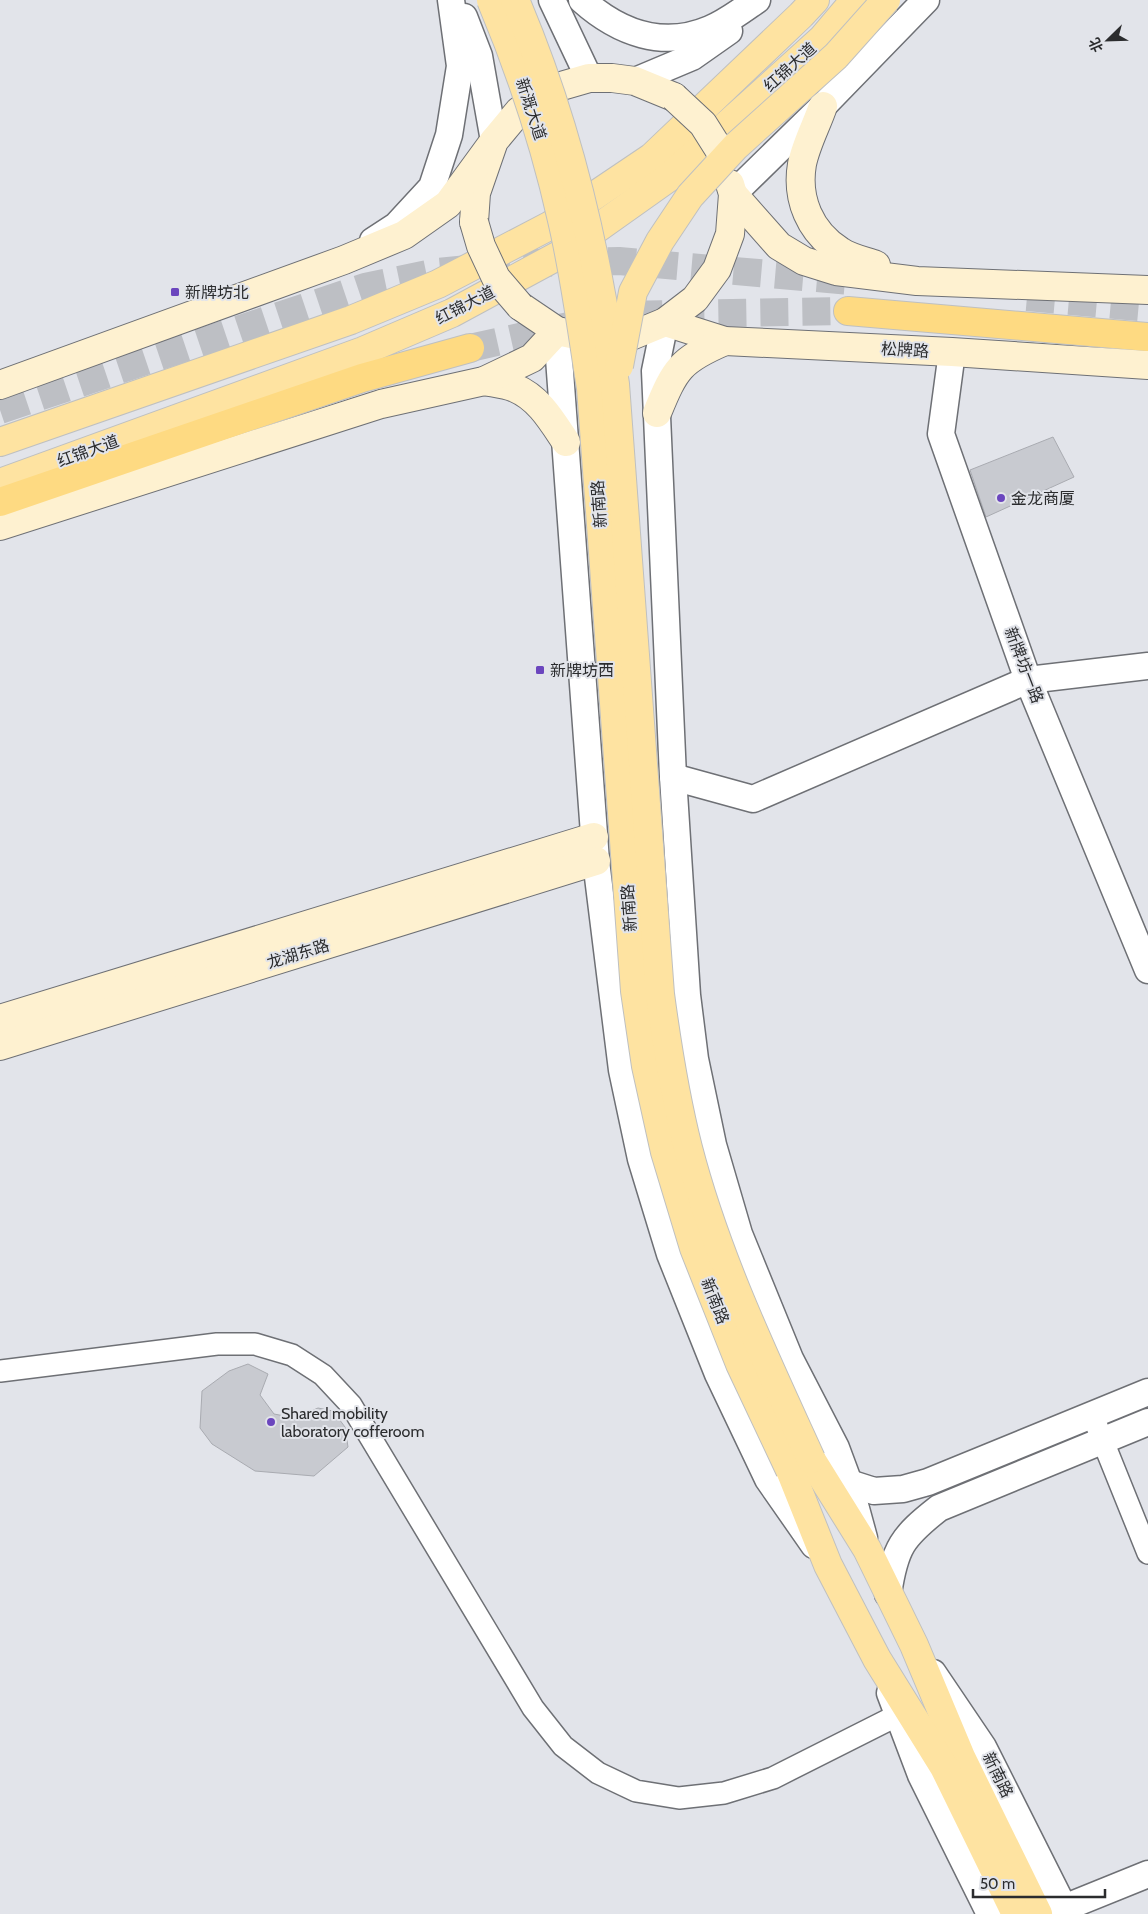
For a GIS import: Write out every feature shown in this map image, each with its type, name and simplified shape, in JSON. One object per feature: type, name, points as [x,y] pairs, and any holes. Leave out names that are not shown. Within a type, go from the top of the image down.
[{"type":"highway","name":"松牌路","points":[[848,311],[1148,337]]},
{"type":"highway","name":"红锦大道","points":[[0,502],[362,378],[470,348]]},
{"type":"main road","name":"新溉大道","points":[[491,0],[510,46],[539,130],[573,217]]},
{"type":"main road","name":"新溉大道","points":[[515,0],[531,38],[560,121],[573,217]]},
{"type":"main road","name":"红锦大道","points":[[0,442],[351,320],[438,284],[551,225],[652,158],[802,16],[815,0]]},
{"type":"main road","name":"红锦大道","points":[[0,483],[363,351],[452,313],[561,254],[668,178],[822,39],[855,0]]},
{"type":"main road","points":[[615,384],[633,292],[660,241],[690,196],[735,147],[836,56],[886,0]]},
{"type":"main road","points":[[0,385],[344,260],[404,236],[448,204],[494,141],[519,111],[551,89],[589,78],[635,81],[674,97],[703,124],[720,151],[733,194],[730,234],[717,269],[696,299],[665,322],[631,336],[600,340],[557,330],[520,306],[496,278],[481,246],[474,222],[476,193],[494,141]]},
{"type":"main road","points":[[823,106],[803,162],[801,178],[803,202],[811,222],[825,240],[842,252],[917,281]]},
{"type":"main road","points":[[733,194],[779,246],[804,261],[836,271],[917,281],[1148,290]]},
{"type":"main road","name":"新南路","points":[[573,217],[601,294],[615,384],[660,994],[669,1064],[688,1148],[717,1240],[764,1356],[801,1464],[828,1565],[877,1659],[952,1762],[1056,1912]]},
{"type":"main road","name":"新南路","points":[[573,217],[578,299],[590,388],[635,991],[646,1066],[664,1152],[694,1248],[740,1364],[801,1464],[867,1549],[914,1645],[952,1762],[1016,1914]]},
{"type":"main road","name":"松牌路","points":[[665,322],[725,341],[952,352],[1148,365]]},
{"type":"main road","points":[[0,526],[381,404],[484,381],[532,358],[557,330]]},
{"type":"main road","points":[[657,413],[670,381],[683,364],[701,351],[725,341]]},
{"type":"main road","points":[[484,381],[514,387],[532,397],[545,411],[566,442]]},
{"type":"main road","name":"龙湖东路","points":[[0,1019],[595,849]]},
{"type":"main road","name":"龙湖东路","points":[[0,1046],[595,849]]},
{"type":"street","points":[[344,260],[396,226],[432,187],[449,135],[460,66],[452,0]]},
{"type":"street","points":[[458,0],[479,56],[494,141]]},
{"type":"street","points":[[582,0],[611,21],[630,31],[651,38],[671,38],[689,36],[711,28],[757,0]]},
{"type":"street","points":[[635,81],[692,57],[734,28],[763,0]]},
{"type":"street","points":[[733,194],[823,106],[926,0]]},
{"type":"street","points":[[556,4],[589,78]]},
{"type":"street","name":"新南路","points":[[665,322],[655,371],[673,778],[687,995],[696,1059],[713,1145],[739,1234],[790,1359],[836,1448],[849,1483],[867,1549]]},
{"type":"street","name":"新南路","points":[[557,330],[595,849],[622,1070],[641,1159],[670,1254],[718,1374],[768,1479],[828,1565]]},
{"type":"street","name":"新牌坊一路","points":[[952,352],[941,434],[1028,680],[1148,970]]},
{"type":"street","points":[[673,778],[753,799],[1028,680],[1148,666]]},
{"type":"street","points":[[0,1372],[217,1344],[255,1344],[292,1355],[323,1375],[350,1404],[533,1708],[563,1746],[598,1773],[636,1791],[679,1798],[724,1793],[773,1778],[898,1715]]},
{"type":"street","points":[[849,1483],[874,1491],[912,1487],[1148,1392]]},
{"type":"street","points":[[1092,1414],[1148,1553]]},
{"type":"street","points":[[888,1594],[892,1568],[901,1544],[918,1524],[939,1508],[1148,1422]]},
{"type":"street","name":"新南路","points":[[914,1645],[983,1747],[1056,1912]]},
{"type":"street","name":"新南路","points":[[877,1659],[921,1775],[990,1914]]},
{"type":"street","points":[[1056,1912],[1148,1874]]},
{"type":"building","name":"金龙商厦","points":[[1053,437],[1074,477],[986,517],[970,470]]},
{"type":"building","name":"Shared mobility laboratory cofferoom","points":[[248,1364],[268,1374],[260,1395],[274,1414],[295,1418],[318,1408],[333,1411],[345,1427],[348,1447],[314,1476],[255,1471],[212,1444],[200,1428],[202,1391],[229,1371]]},
{"type":"tunnel","points":[[0,410],[365,287],[437,272],[531,263],[619,261],[850,281]]},
{"type":"tunnel","points":[[1027,297],[1148,308]]},
{"type":"tunnel","points":[[470,348],[618,315],[848,311]]},
{"type":"place","name":"新牌坊北","points":[[175,292]]},
{"type":"place","name":"金龙商厦","points":[[1001,498]]},
{"type":"place","name":"新牌坊西","points":[[540,670]]},
{"type":"place","name":"Shared mobility laboratory cofferoom","points":[[271,1422]]}]
